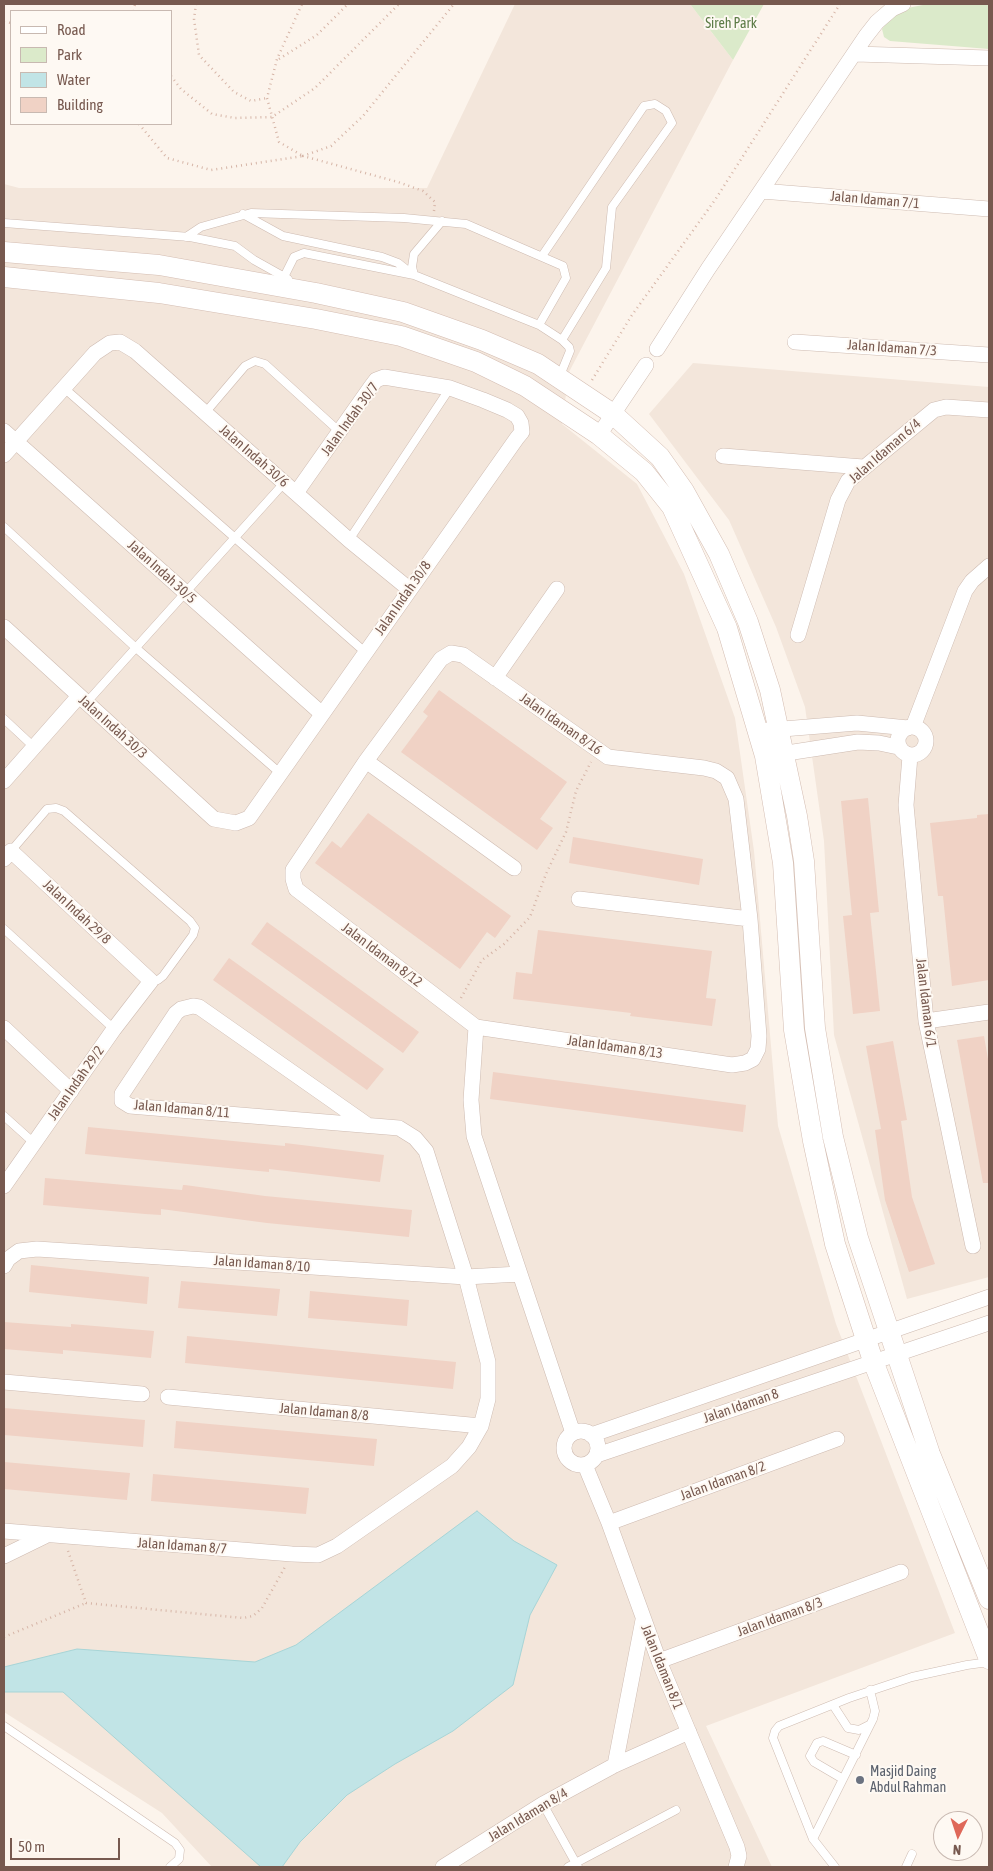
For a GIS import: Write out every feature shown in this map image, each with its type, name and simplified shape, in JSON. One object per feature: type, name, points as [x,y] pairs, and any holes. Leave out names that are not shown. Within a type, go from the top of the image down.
[{"type":"main road","points":[[4,252],[158,265],[335,297],[403,312],[482,340],[538,364],[560,378],[613,414],[660,457],[684,491],[719,554],[748,622],[770,690],[779,729],[774,754]]},
{"type":"main road","points":[[4,277],[159,293],[316,319],[401,336],[476,362],[524,386],[599,435],[644,472],[672,507],[727,628],[758,731],[774,754],[804,861],[815,1028],[833,1137],[858,1238],[878,1337],[989,1661]]},
{"type":"main road","points":[[885,1357],[930,1454],[989,1599]]},
{"type":"street","points":[[657,349],[761,191],[876,22],[892,9],[904,4]]},
{"type":"street","points":[[855,54],[989,58]]},
{"type":"street","name":"Jalan Idaman 7/1","points":[[761,191],[989,209]]},
{"type":"street","name":"Jalan Idaman 7/3","points":[[794,342],[989,355]]},
{"type":"street","name":"Jalan Indah 30/6","points":[[64,388],[95,353],[110,343],[127,345],[349,540],[409,589]]},
{"type":"street","points":[[599,435],[646,365]]},
{"type":"street","name":"Jalan Indah 30/7","points":[[296,494],[376,380],[384,376],[450,388]]},
{"type":"street","points":[[4,455],[64,388]]},
{"type":"street","name":"Jalan Indah 30/8","points":[[225,822],[236,823],[249,818],[321,713],[522,432],[521,423],[516,416],[507,410],[450,388]]},
{"type":"street","name":"Jalan Idaman 6/4","points":[[798,635],[838,500],[848,481],[934,410],[946,407],[989,410]]},
{"type":"street","name":"Jalan Indah 30/5","points":[[4,431],[321,713]]},
{"type":"street","points":[[722,456],[863,467]]},
{"type":"street","points":[[904,751],[898,737],[910,727],[965,592],[972,581],[989,566]]},
{"type":"street","points":[[495,678],[557,589]]},
{"type":"street","name":"Jalan Indah 30/3","points":[[4,627],[214,819],[225,822]]},
{"type":"street","name":"Jalan Idaman 8/16","points":[[366,761],[441,659],[451,653],[463,655],[608,757],[704,768],[716,771],[727,778],[736,799],[750,919]]},
{"type":"street","points":[[4,781],[34,747],[83,699]]},
{"type":"street","points":[[758,731],[858,723],[910,727],[922,730],[926,743],[919,754],[879,743],[858,742],[774,754]]},
{"type":"street","name":"Jalan Idaman 6/1","points":[[904,751],[906,805],[926,1022],[972,1246]]},
{"type":"street","points":[[366,761],[514,868]]},
{"type":"street","name":"Jalan Idaman 8/12","points":[[366,761],[293,870],[292,879],[296,889],[476,1027]]},
{"type":"street","name":"Jalan Indah 29/8","points":[[7,855],[151,981]]},
{"type":"street","points":[[579,899],[750,919]]},
{"type":"street","name":"Jalan Idaman 8/13","points":[[476,1027],[732,1064],[745,1063],[753,1059],[758,1050],[759,1036],[750,919]]},
{"type":"street","name":"Jalan Indah 29/2","points":[[4,1186],[114,1029],[151,981]]},
{"type":"street","name":"Jalan Idaman 8/11","points":[[366,1124],[199,1007],[193,1006],[181,1009],[176,1013],[122,1094],[122,1101],[130,1106],[399,1128],[414,1138],[426,1151],[466,1277]]},
{"type":"street","points":[[926,1022],[989,1012]]},
{"type":"street","points":[[476,1027],[471,1100],[474,1136],[573,1433]]},
{"type":"street","points":[[4,1028],[71,1091]]},
{"type":"street","name":"Jalan Idaman 8/10","points":[[6,1262],[20,1251],[37,1249],[466,1277],[519,1274]]},
{"type":"street","points":[[466,1277],[488,1362],[488,1399],[481,1426]]},
{"type":"street","name":"Jalan Idaman 8","points":[[591,1435],[989,1297]]},
{"type":"street","name":"Jalan Idaman 8","points":[[596,1455],[989,1323]]},
{"type":"street","points":[[4,1382],[142,1394]]},
{"type":"street","points":[[721,1390],[730,1410]]},
{"type":"street","name":"Jalan Idaman 8/8","points":[[168,1397],[481,1426]]},
{"type":"street","name":"Jalan Idaman 8/7","points":[[4,1531],[67,1538],[318,1555],[337,1546],[452,1466],[468,1447],[481,1426]]},
{"type":"street","points":[[582,1431],[591,1435],[597,1444],[596,1455],[584,1465],[574,1464],[566,1457],[564,1446],[568,1436],[573,1433],[582,1431]]},
{"type":"street","name":"Jalan Idaman 8/2","points":[[609,1523],[837,1439]]},
{"type":"street","name":"Jalan Idaman 8/1","points":[[584,1465],[609,1523],[659,1661],[737,1847],[739,1856],[736,1867]]},
{"type":"street","points":[[4,1556],[45,1536]]},
{"type":"street","name":"Jalan Idaman 8/3","points":[[659,1661],[901,1572]]},
{"type":"street","points":[[615,1765],[643,1620]]},
{"type":"street","name":"Jalan Idaman 8/4","points":[[442,1867],[543,1804],[615,1765],[689,1732]]},
{"type":"lane","points":[[542,256],[644,106],[655,104],[666,110],[672,123],[612,207],[606,268],[562,340]]},
{"type":"lane","points":[[243,214],[283,236],[382,257],[398,263],[414,275]]},
{"type":"lane","points":[[186,237],[201,227],[243,214],[438,221],[466,224],[563,266],[567,274],[539,325]]},
{"type":"lane","points":[[414,275],[412,267],[414,254],[438,221]]},
{"type":"lane","points":[[4,223],[186,237],[236,246],[254,260],[284,277],[335,297]]},
{"type":"lane","points":[[284,277],[294,257],[304,253],[414,275],[539,325],[562,340],[569,347],[570,351],[560,378]]},
{"type":"lane","points":[[205,413],[244,366],[255,361],[265,364],[340,432]]},
{"type":"lane","points":[[64,388],[365,652]]},
{"type":"lane","points":[[349,540],[450,388]]},
{"type":"lane","points":[[83,699],[136,648],[284,483]]},
{"type":"lane","points":[[4,527],[136,648],[280,773]]},
{"type":"lane","points":[[4,719],[34,747]]},
{"type":"lane","points":[[7,855],[47,809],[56,808],[64,810],[190,920],[195,928],[193,935],[163,976],[158,980],[151,981]]},
{"type":"lane","points":[[4,928],[114,1029]]},
{"type":"lane","points":[[4,1116],[34,1143]]},
{"type":"lane","points":[[835,1867],[812,1839],[774,1738],[779,1726],[870,1690],[912,1677],[967,1664],[989,1661]]},
{"type":"lane","points":[[812,1839],[856,1756],[875,1711],[870,1690]]},
{"type":"lane","points":[[833,1705],[848,1728],[859,1730],[869,1726]]},
{"type":"lane","points":[[4,1726],[175,1843],[180,1850],[179,1859],[170,1867]]},
{"type":"lane","points":[[843,1780],[814,1762],[810,1756],[817,1743],[823,1741],[856,1756]]},
{"type":"lane","points":[[543,1804],[577,1865]]},
{"type":"lane","points":[[568,1867],[577,1865],[676,1810]]},
{"type":"lane","points":[[906,1867],[912,1854]]},
{"type":"path","points":[[196,4],[194,19],[200,55],[234,92],[251,101],[267,98]]},
{"type":"path","points":[[302,4],[278,60],[267,98],[279,142],[303,156],[398,182],[423,191],[435,202],[438,221]]},
{"type":"path","points":[[278,60],[317,36],[348,4]]},
{"type":"path","points":[[172,77],[181,89],[212,114],[235,118],[272,117],[315,88],[400,4]]},
{"type":"path","points":[[140,125],[167,158],[211,170],[303,156],[331,146],[362,116],[454,4]]},
{"type":"path","points":[[583,394],[632,315],[715,200],[840,4]]},
{"type":"path","points":[[454,1010],[482,960],[504,944],[530,917],[546,874],[566,832],[576,791],[597,750]]},
{"type":"path","points":[[67,1538],[69,1556],[86,1603]]},
{"type":"path","points":[[4,1637],[86,1603],[243,1618],[252,1616],[262,1608],[292,1554]]},
{"type":"shaded area","points":[[515,4],[690,4],[733,60],[569,372],[562,424],[637,484],[684,574],[735,718],[754,851],[778,1126],[836,1324],[955,1633],[706,1726],[772,1867],[212,1867],[162,1813],[4,1712],[4,184],[19,188],[427,188]]},
{"type":"shaded area","points":[[693,363],[989,387],[989,1277],[907,1299],[834,1035],[824,841],[805,707],[776,627],[729,520],[649,414]]},
{"type":"green space","name":"Sireh Park","points":[[690,4],[764,4],[733,60]]},
{"type":"green space","points":[[928,4],[989,4],[989,49],[890,41],[884,37],[882,29],[897,10]]},
{"type":"water","points":[[477,1511],[514,1541],[557,1565],[530,1615],[513,1685],[453,1731],[395,1764],[347,1795],[300,1842],[282,1867],[261,1867],[63,1692],[4,1692],[4,1667],[77,1649],[255,1662],[296,1645]]},
{"type":"building","points":[[439,690],[567,782],[540,819],[553,828],[537,850],[401,752],[428,716],[423,712]]},
{"type":"building","points":[[868,798],[879,912],[870,913],[880,1011],[853,1014],[843,916],[852,915],[841,801]]},
{"type":"building","points":[[368,813],[511,916],[495,938],[487,932],[460,969],[315,863],[332,841],[341,848]]},
{"type":"building","points":[[989,814],[989,980],[952,986],[943,896],[938,896],[930,823],[977,818],[977,815]]},
{"type":"building","points":[[573,837],[703,859],[699,885],[569,863]]},
{"type":"building","points":[[267,922],[419,1032],[403,1053],[251,944]]},
{"type":"building","points":[[538,930],[712,951],[706,998],[716,999],[712,1026],[630,1016],[631,1013],[513,999],[516,972],[532,974]]},
{"type":"building","points":[[229,958],[384,1069],[367,1090],[213,980]]},
{"type":"building","points":[[984,1036],[989,1065],[989,1183],[983,1183],[957,1040]]},
{"type":"building","points":[[893,1041],[907,1120],[901,1121],[912,1197],[935,1264],[909,1272],[885,1200],[875,1130],[881,1129],[866,1046]]},
{"type":"building","points":[[493,1072],[746,1105],[743,1132],[490,1099]]},
{"type":"building","points":[[88,1127],[285,1146],[285,1143],[384,1155],[380,1182],[269,1169],[269,1172],[85,1154]]},
{"type":"building","points":[[45,1178],[182,1190],[183,1185],[185,1185],[265,1196],[412,1210],[409,1237],[267,1223],[161,1209],[161,1215],[43,1205]]},
{"type":"building","points":[[31,1265],[149,1277],[147,1304],[29,1292]]},
{"type":"building","points":[[181,1281],[280,1289],[277,1316],[178,1308]]},
{"type":"building","points":[[310,1291],[409,1300],[407,1326],[308,1318]]},
{"type":"building","points":[[4,1322],[71,1327],[71,1324],[154,1331],[151,1358],[63,1350],[63,1354],[4,1349]]},
{"type":"building","points":[[187,1336],[456,1362],[453,1389],[185,1363]]},
{"type":"building","points":[[4,1408],[145,1420],[143,1447],[4,1435]]},
{"type":"building","points":[[176,1421],[377,1439],[374,1466],[174,1448]]},
{"type":"building","points":[[4,1462],[130,1473],[127,1500],[4,1489]]},
{"type":"building","points":[[153,1474],[309,1488],[306,1514],[151,1501]]},
{"type":"place","name":"Masjid Daing Abdul Rahman","points":[[860,1780]]}]
